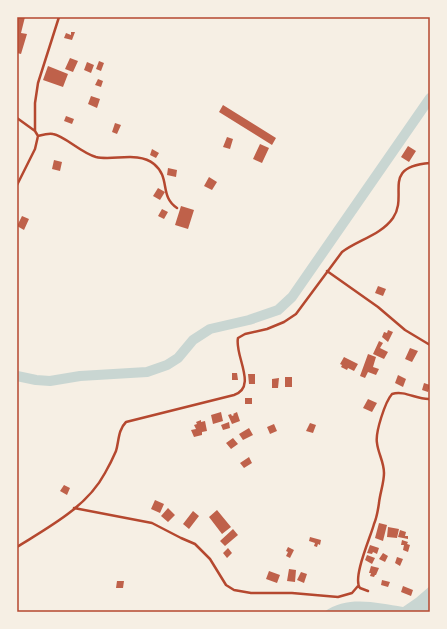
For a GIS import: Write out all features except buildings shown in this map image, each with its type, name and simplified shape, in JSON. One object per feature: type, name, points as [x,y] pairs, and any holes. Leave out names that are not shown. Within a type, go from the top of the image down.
[{"type":"street","points":[[35,131],[35,103],[38,83],[59,17]]},
{"type":"street","points":[[17,118],[35,131],[38,136],[35,149],[17,185]]},
{"type":"street","points":[[38,136],[56,134],[81,150],[99,158],[123,156],[150,161],[163,174],[168,198],[177,208]]},
{"type":"street","points":[[17,547],[52,525],[89,496],[105,473],[116,452],[122,427],[126,422],[234,395],[242,391],[245,377],[237,342],[238,338],[245,334],[267,329],[284,322],[296,314],[342,252],[377,233],[393,218],[397,205],[399,183],[405,171],[413,166],[430,163]]},
{"type":"street","points":[[327,271],[374,304],[405,330],[430,345]]},
{"type":"street","points":[[74,508],[152,523],[195,544],[210,559],[226,585],[234,590],[251,593],[292,593],[338,597],[352,593],[358,586],[358,576],[364,551],[374,524],[384,478],[384,467],[376,438],[388,400],[390,396],[395,393],[430,399]]},
{"type":"street","points":[[358,586],[368,591]]},
{"type":"shaded area","points":[[430,586],[430,612],[324,612],[342,603],[352,602],[373,602],[403,607]]},
{"type":"waterway","points":[[17,376],[50,381],[80,376],[147,372],[167,365],[178,358],[193,340],[210,329],[249,320],[278,310],[292,297],[430,98]]}]
